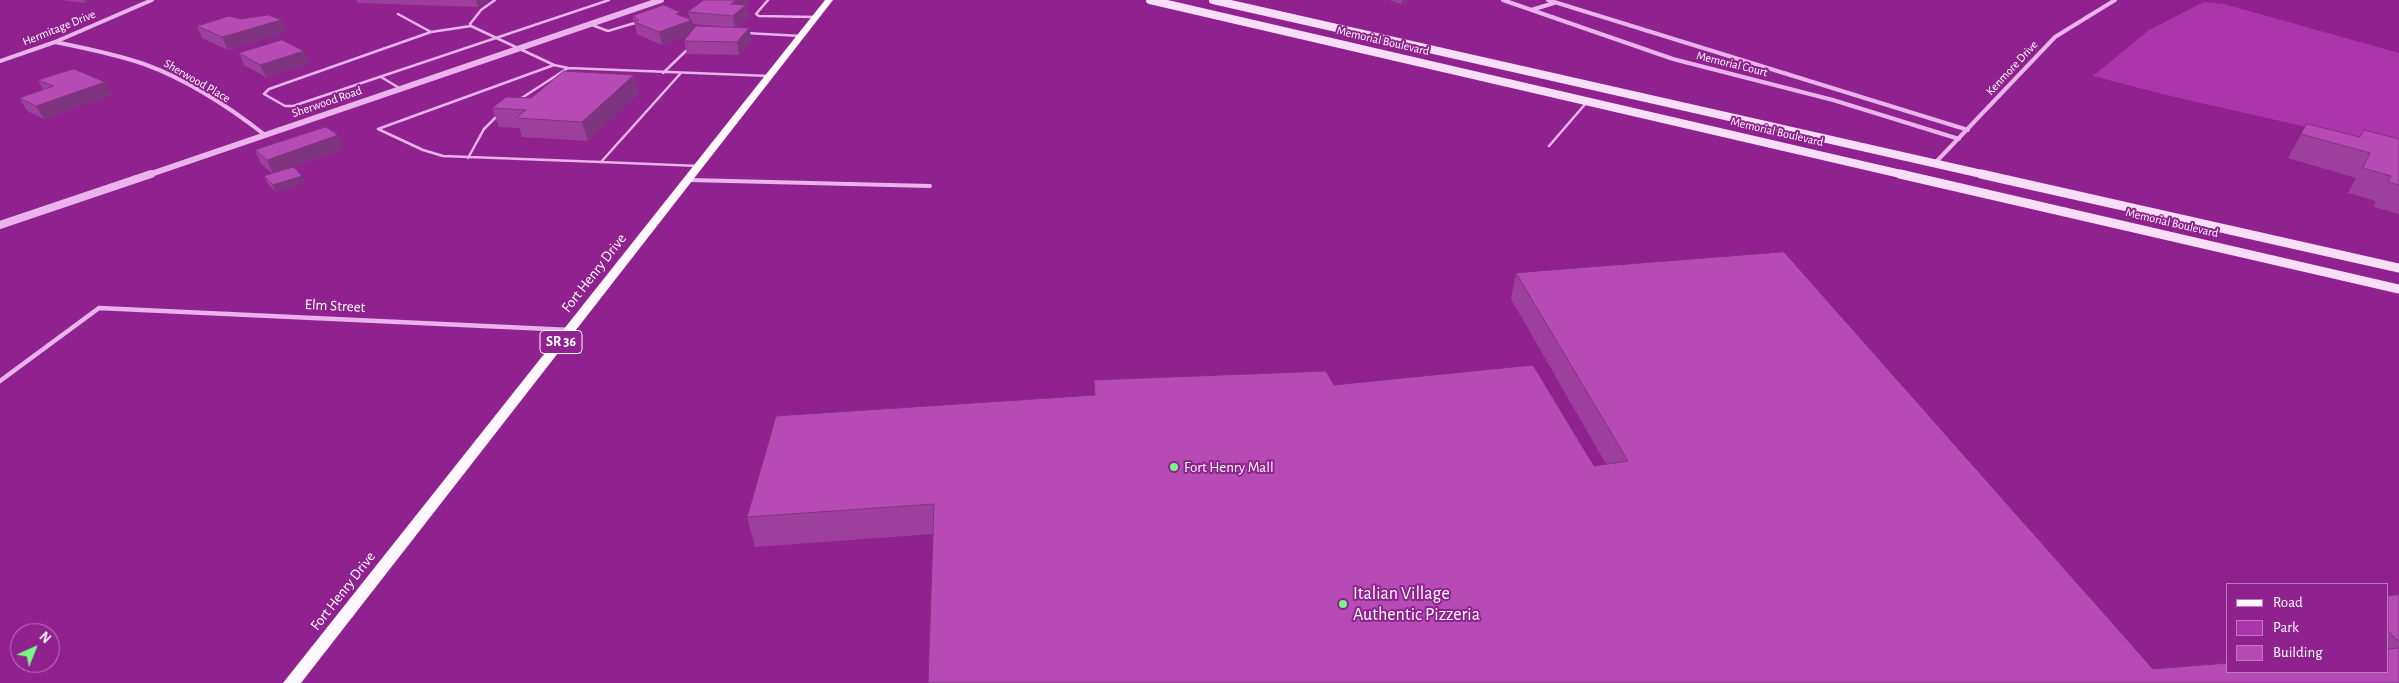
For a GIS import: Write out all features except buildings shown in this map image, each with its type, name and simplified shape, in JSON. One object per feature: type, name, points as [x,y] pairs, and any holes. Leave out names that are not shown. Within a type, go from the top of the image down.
[{"type":"main road","name":"Fort Henry Drive","points":[[292,683],[829,0]]},
{"type":"main road","name":"Memorial Boulevard","points":[[1150,0],[2399,289]]},
{"type":"main road","name":"Memorial Boulevard","points":[[1213,0],[2399,268]]},
{"type":"main road","points":[[1587,102],[1596,86]]},
{"type":"main road","points":[[1921,177],[1935,163]]},
{"type":"street","name":"Hermitage Drive","points":[[0,61],[55,42],[152,0]]},
{"type":"street","name":"Sherwood Road","points":[[0,226],[590,24],[653,5],[661,0]]},
{"type":"street","name":"Memorial Court","points":[[1504,0],[1530,11],[1673,59],[1833,100],[1959,139]]},
{"type":"street","name":"Memorial Court","points":[[1548,0],[1968,130]]},
{"type":"street","name":"Kenmore Drive","points":[[1935,163],[2055,37],[2116,0]]},
{"type":"street","points":[[1530,11],[1554,2]]},
{"type":"street","name":"Sherwood Place","points":[[55,42],[123,57],[155,68],[196,89],[265,135]]},
{"type":"street","name":"Elm Street","points":[[0,381],[99,308],[570,330]]},
{"type":"lane","points":[[471,26],[470,24],[482,10],[495,0]]},
{"type":"lane","points":[[609,0],[494,37],[293,106],[285,106],[264,94],[269,89],[430,32],[471,26],[494,37],[518,49],[554,65],[568,68],[680,74],[770,76]]},
{"type":"lane","points":[[768,0],[756,14],[758,16],[815,17]]},
{"type":"lane","points":[[398,14],[430,32]]},
{"type":"lane","points":[[590,24],[608,31],[638,22]]},
{"type":"lane","points":[[742,32],[801,36]]},
{"type":"lane","points":[[663,73],[694,43]]},
{"type":"lane","points":[[554,65],[378,129],[422,150],[443,156],[700,166]]},
{"type":"lane","points":[[512,104],[568,68]]},
{"type":"lane","points":[[601,162],[680,74]]},
{"type":"lane","points":[[381,77],[401,89]]},
{"type":"lane","points":[[1549,146],[1587,102]]},
{"type":"lane","points":[[468,158],[484,129],[506,109]]},
{"type":"lane","points":[[689,180],[930,186]]},
{"type":"green space","points":[[2204,2],[2224,4],[2399,53],[2399,148],[2166,95],[2093,76],[2149,30]]},
{"type":"place","name":"Fort Henry Mall","points":[[1174,467]]},
{"type":"place","name":"Italian Village Authentic Pizzeria","points":[[1343,604]]}]
